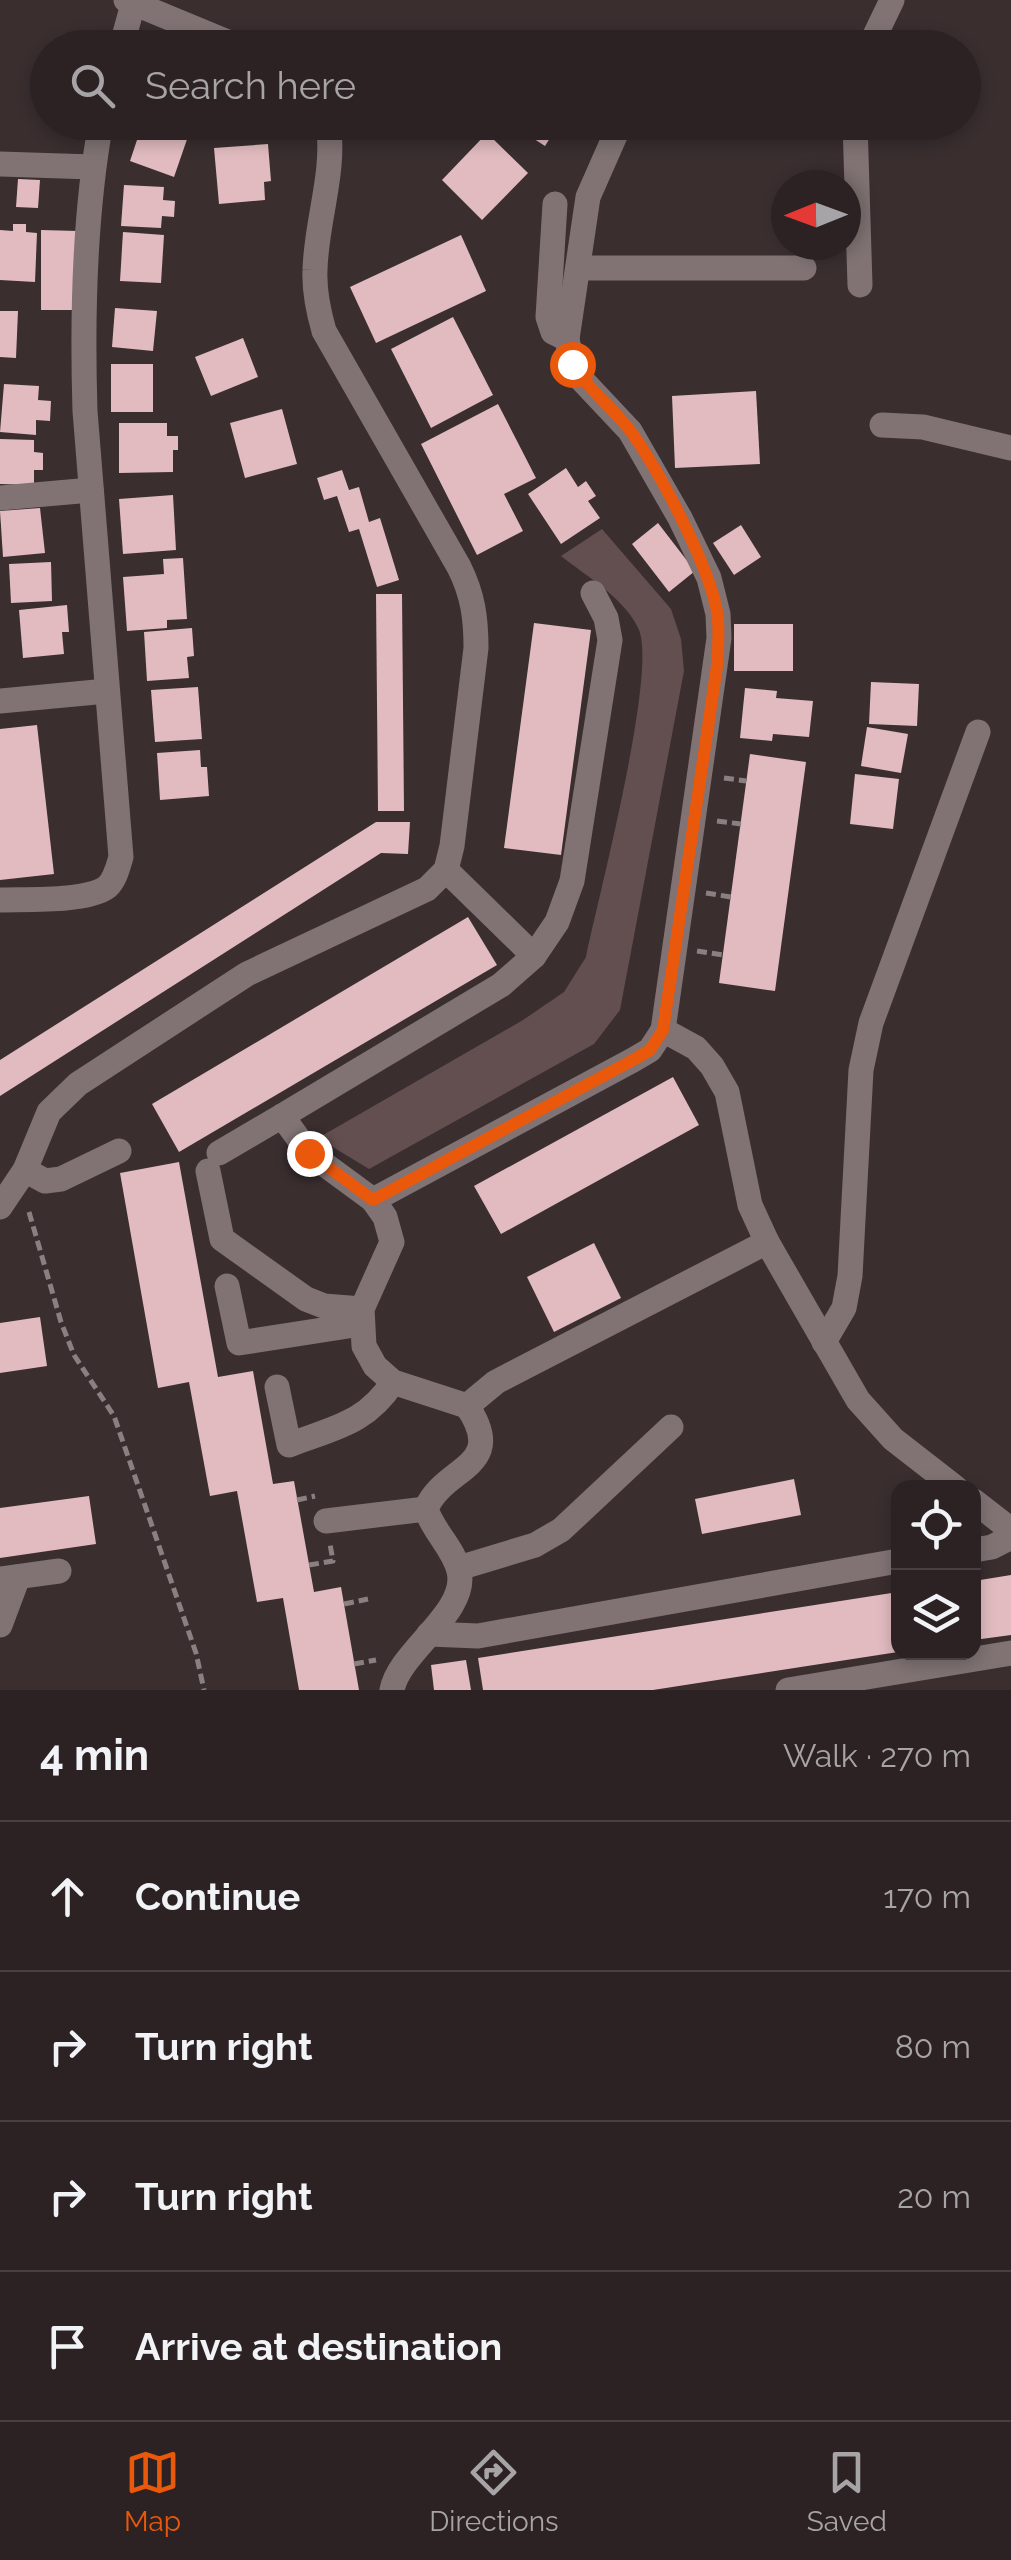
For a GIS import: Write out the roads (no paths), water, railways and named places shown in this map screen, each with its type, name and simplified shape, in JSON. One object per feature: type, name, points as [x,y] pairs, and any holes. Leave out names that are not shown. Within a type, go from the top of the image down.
[{"type":"street","points":[[878,30],[892,0]]},
{"type":"street","points":[[125,30],[130,2],[173,8],[211,30]]},
{"type":"street","points":[[0,900],[84,895],[106,888],[121,857],[83,348],[98,140]]},
{"type":"street","points":[[0,1207],[22,1175],[50,1112],[78,1084],[247,974],[427,889],[446,870],[476,648],[476,616],[460,568],[324,331],[315,298],[315,267],[329,140]]},
{"type":"street","points":[[373,1200],[633,1060],[650,1050],[663,1030],[717,666],[718,614],[708,578],[680,518],[630,431],[572,364],[567,338],[588,196],[612,140]]},
{"type":"street","points":[[856,140],[860,285]]},
{"type":"street","points":[[0,164],[93,167]]},
{"type":"street","points":[[554,204],[548,317],[553,332],[567,338]]},
{"type":"street","points":[[578,268],[804,268]]},
{"type":"street","points":[[882,425],[923,427],[1011,448]]},
{"type":"street","points":[[0,498],[91,490]]},
{"type":"street","points":[[361,1317],[306,1299],[222,1238],[213,1162],[282,1116],[501,985],[534,956],[557,922],[572,881],[610,640],[606,618],[594,593]]},
{"type":"street","points":[[0,701],[107,692]]},
{"type":"street","points":[[824,1342],[844,1308],[850,1276],[861,1070],[871,1023],[978,732]]},
{"type":"street","points":[[446,870],[534,956]]},
{"type":"street","points":[[663,1030],[696,1048],[727,1092],[750,1205],[767,1242],[858,1400],[893,1439],[946,1480]]},
{"type":"street","points":[[282,1116],[309,1153],[373,1200],[385,1217],[392,1242],[361,1317],[364,1346],[375,1366],[393,1382],[467,1406],[481,1432],[480,1448],[468,1468],[430,1498],[426,1509],[459,1568],[456,1596],[393,1682],[392,1690]]},
{"type":"street","points":[[22,1175],[61,1180],[119,1151]]},
{"type":"street","points":[[467,1406],[496,1382],[767,1242]]},
{"type":"street","points":[[227,1286],[238,1343],[361,1317]]},
{"type":"street","points":[[278,1387],[289,1445],[357,1419],[378,1405],[393,1382]]},
{"type":"street","points":[[459,1568],[535,1545],[562,1530],[671,1427]]},
{"type":"street","points":[[981,1507],[1011,1534],[992,1548],[981,1549]]},
{"type":"street","points":[[326,1521],[426,1509]]},
{"type":"street","points":[[429,1634],[478,1636],[891,1562]]},
{"type":"street","points":[[0,1625],[9,1578],[59,1570]]},
{"type":"street","points":[[788,1690],[1011,1653]]}]
